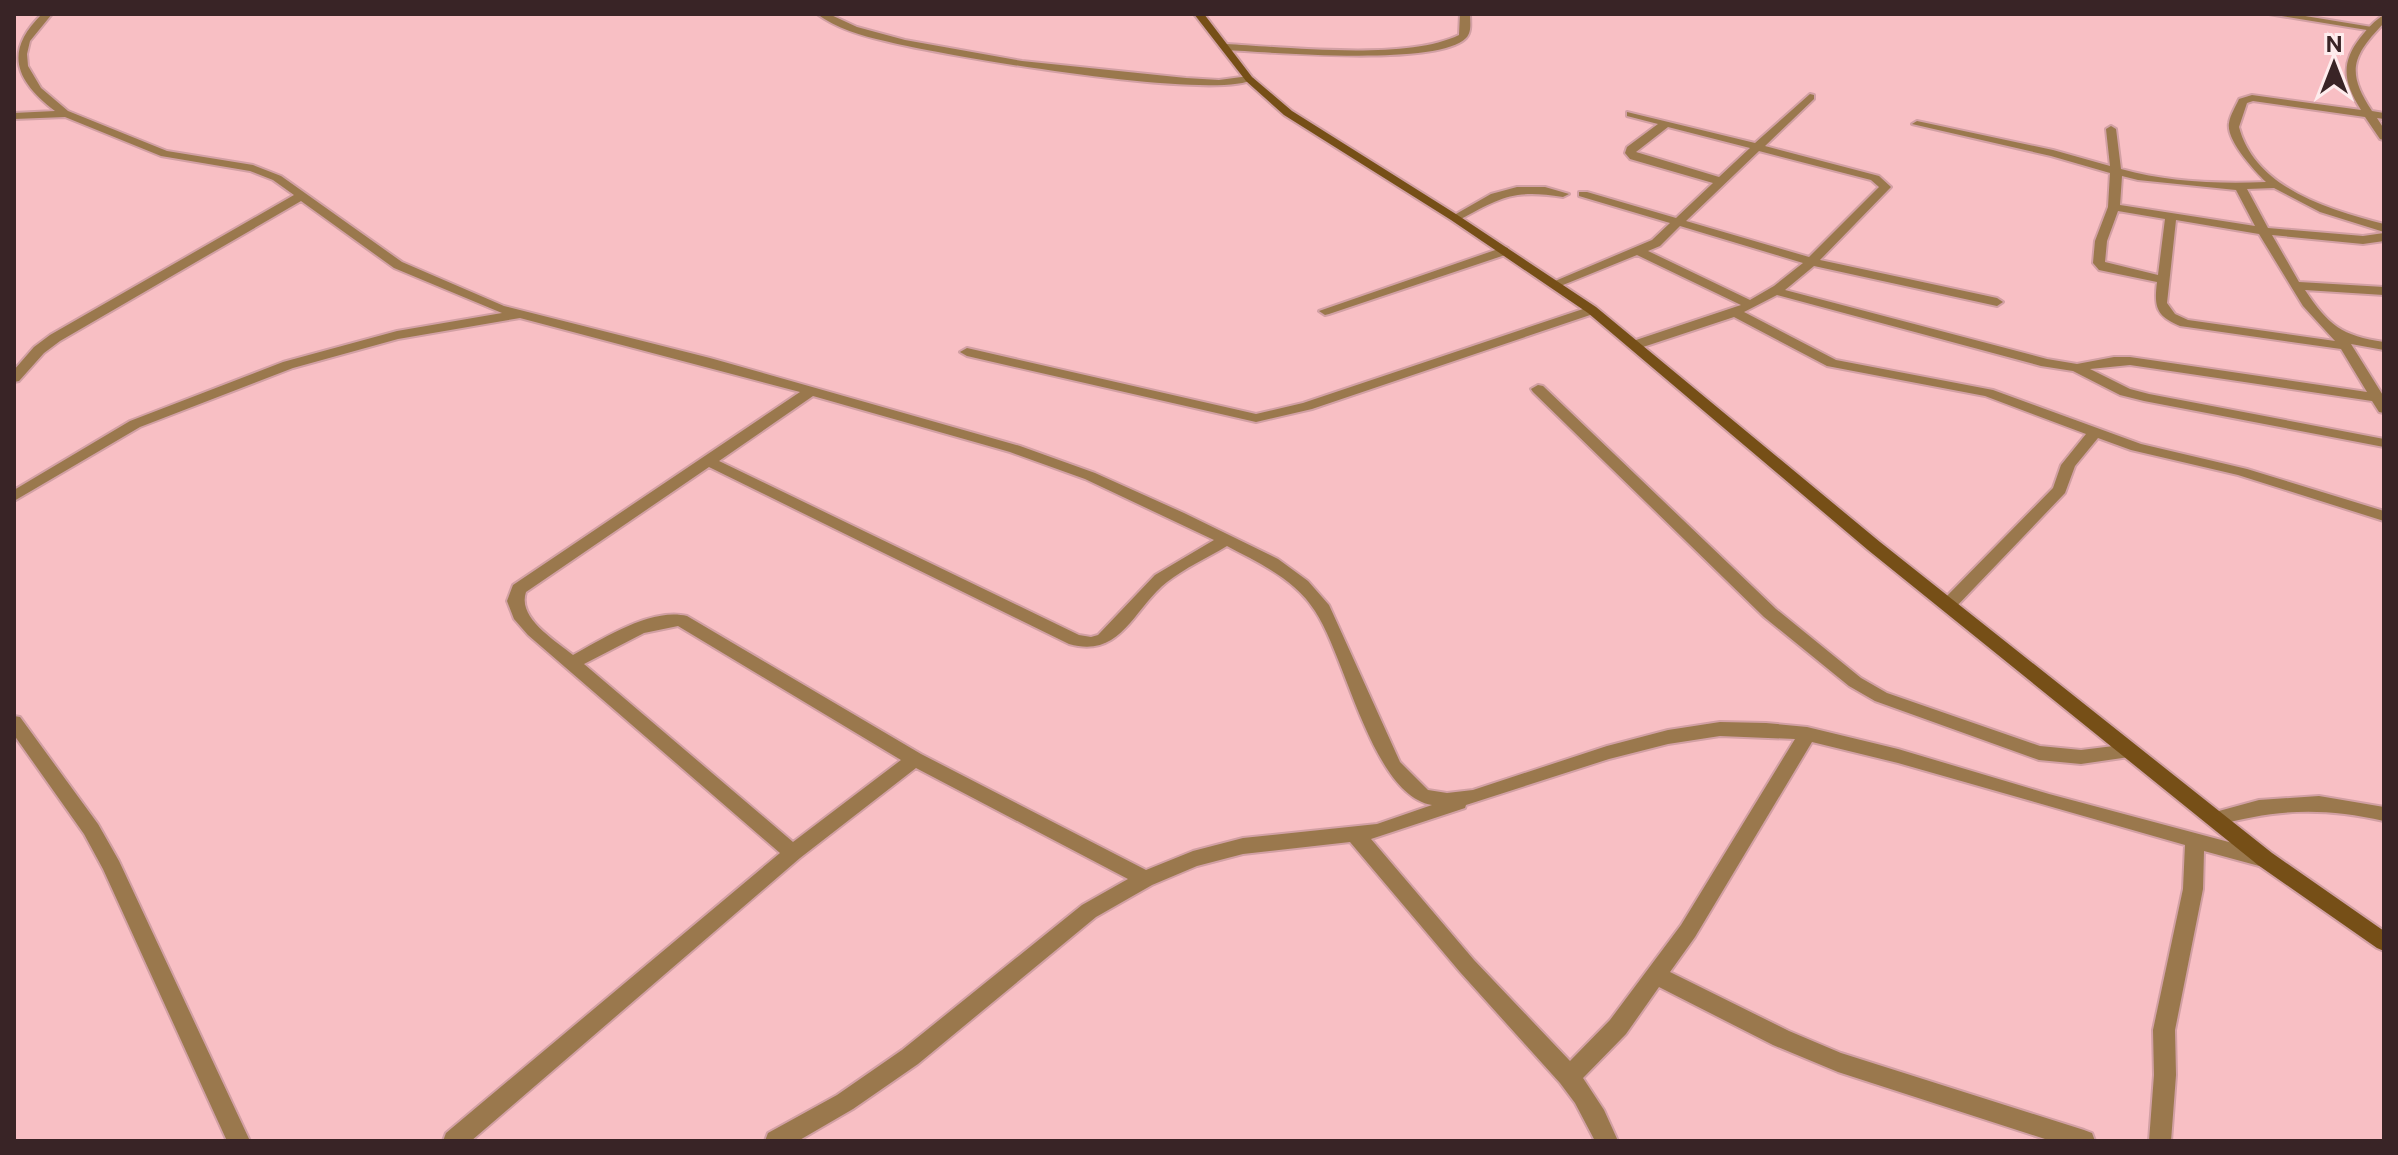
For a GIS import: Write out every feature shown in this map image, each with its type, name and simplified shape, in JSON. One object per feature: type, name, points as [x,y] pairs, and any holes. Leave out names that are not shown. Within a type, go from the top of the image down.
[{"type":"street","points":[[47,14],[23,39],[20,57],[36,90],[66,114],[165,154],[253,168],[277,178],[398,265],[500,309],[1015,449],[1090,476],[1226,540],[1292,578],[1323,609],[1379,739],[1393,766],[1409,785],[1423,796],[1447,800],[1473,797]]},
{"type":"street","points":[[822,14],[863,33],[928,48],[1035,66],[1219,83],[1249,79]]},
{"type":"street","points":[[1199,14],[1249,79],[1288,113],[1455,218],[1592,310],[1948,605],[2265,859],[2384,942]]},
{"type":"street","points":[[1225,47],[1372,52],[1420,50],[1461,39],[1466,30],[1465,14]]},
{"type":"street","points":[[2274,14],[2373,28]]},
{"type":"street","points":[[2384,18],[2355,47],[2348,61],[2348,75],[2384,137]]},
{"type":"street","points":[[1554,284],[1656,243],[1810,97]]},
{"type":"street","points":[[2382,238],[2274,185],[2247,155],[2235,132],[2234,123],[2243,101],[2259,98],[2384,116]]},
{"type":"street","points":[[14,116],[66,114]]},
{"type":"street","points":[[1631,114],[1875,178],[1885,184],[1775,291],[1732,311],[1635,345]]},
{"type":"street","points":[[1666,123],[1631,149],[1630,153],[1634,157],[1723,182]]},
{"type":"street","points":[[1917,124],[2053,153],[2114,172],[2160,180],[2240,187],[2274,185]]},
{"type":"street","points":[[2111,129],[2114,207],[2101,240],[2099,263],[2103,267],[2163,280]]},
{"type":"street","points":[[1455,218],[1503,191],[1521,187],[1563,194]]},
{"type":"street","points":[[2240,187],[2298,286],[2328,329],[2342,341],[2381,404]]},
{"type":"street","points":[[1583,194],[1809,261],[1997,302]]},
{"type":"street","points":[[14,378],[39,350],[55,338],[301,196]]},
{"type":"street","points":[[2114,207],[2265,231],[2382,238]]},
{"type":"street","points":[[2171,217],[2163,280],[2163,310],[2185,323],[2384,346]]},
{"type":"street","points":[[1325,311],[1504,251]]},
{"type":"street","points":[[1639,251],[1749,304]]},
{"type":"street","points":[[2298,286],[2384,291]]},
{"type":"street","points":[[1775,291],[1970,344],[2077,368],[2125,392],[2149,398],[2384,443]]},
{"type":"street","points":[[967,352],[1256,418],[1307,406],[1592,310]]},
{"type":"street","points":[[1732,311],[1832,363],[1988,393],[2094,433],[2166,455],[2242,472],[2384,516]]},
{"type":"street","points":[[14,496],[135,424],[288,365],[397,335],[521,314]]},
{"type":"street","points":[[2077,368],[2130,361],[2381,404]]},
{"type":"street","points":[[1538,389],[1770,613],[1855,682],[1895,703],[2039,753],[2081,757],[2130,751]]},
{"type":"street","points":[[793,853],[534,631],[520,615],[515,601],[519,589],[810,392]]},
{"type":"street","points":[[1948,605],[2060,490],[2068,465],[2094,433]]},
{"type":"street","points":[[708,461],[1075,640],[1091,643],[1104,639],[1120,625],[1161,579],[1226,540]]},
{"type":"street","points":[[573,663],[631,630],[655,621],[681,620],[915,759],[1145,879]]},
{"type":"street","points":[[14,722],[91,829],[112,867],[239,1141]]},
{"type":"street","points":[[788,1139],[897,1066],[1089,911],[1145,879],[1193,859],[1243,846],[1356,835],[1414,820],[1607,753],[1668,737],[1720,729],[1807,734],[1898,756],[2049,801],[2265,859]]},
{"type":"street","points":[[1571,1075],[1618,1027],[1688,931],[1807,734]]},
{"type":"street","points":[[454,1141],[793,853],[915,759]]},
{"type":"street","points":[[2215,819],[2258,806],[2293,802],[2331,803],[2384,814]]},
{"type":"street","points":[[1356,835],[1484,985],[1571,1075],[1596,1115],[1607,1141]]},
{"type":"street","points":[[2160,1141],[2165,1075],[2164,1030],[2193,889],[2195,840]]},
{"type":"street","points":[[1655,975],[1781,1038],[1838,1062],[2084,1141]]}]
